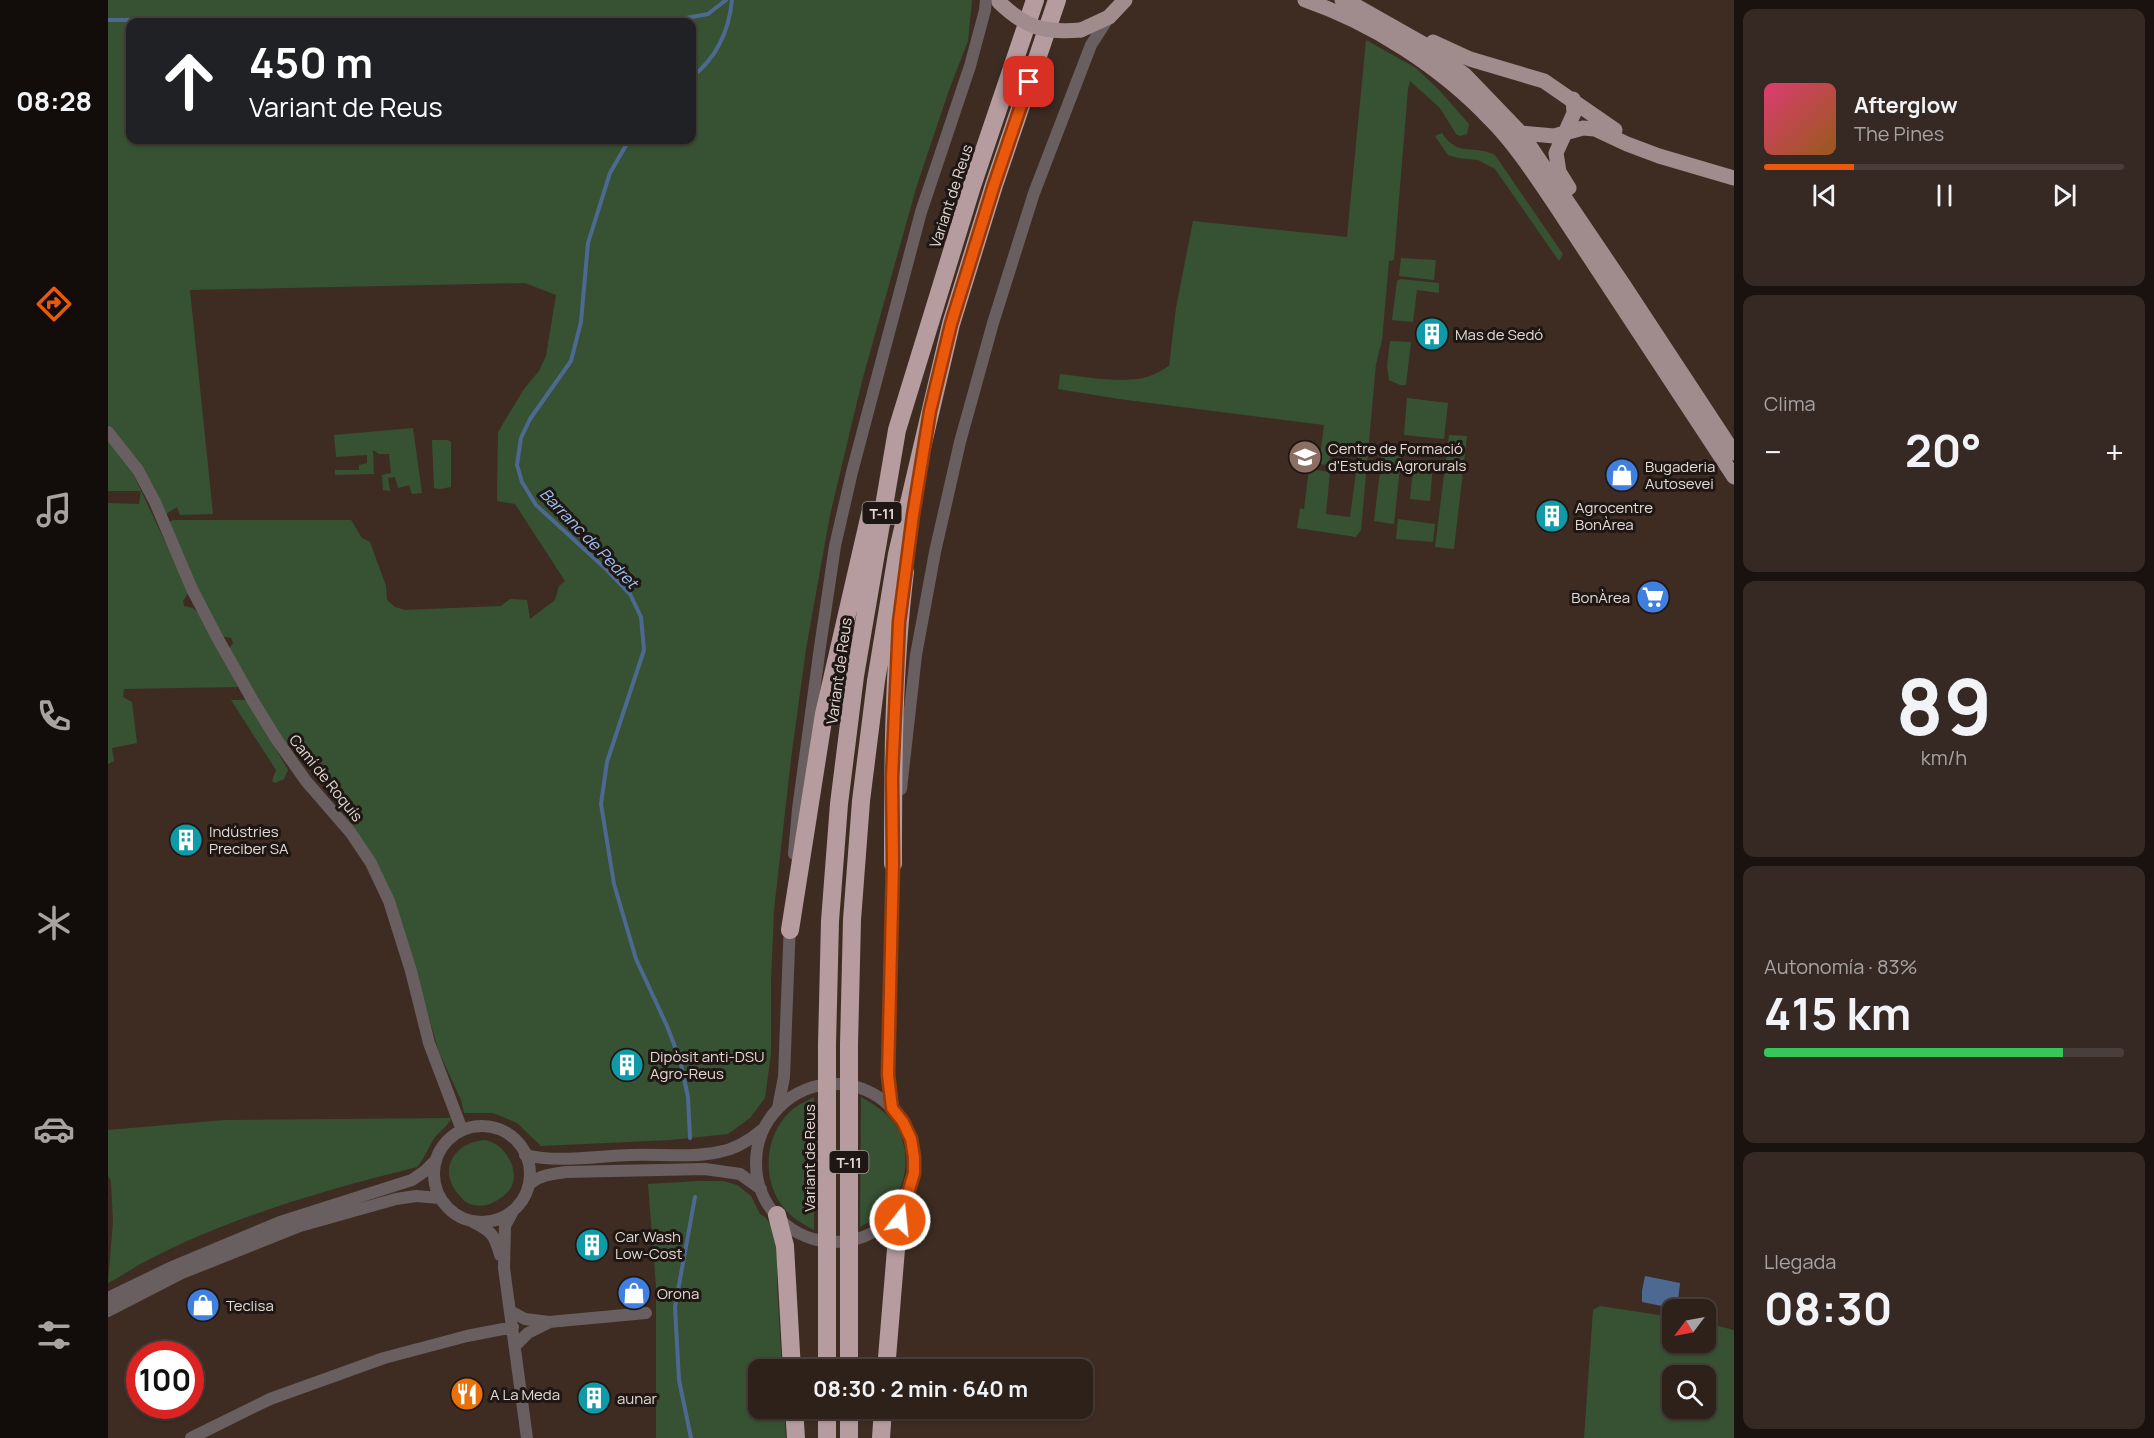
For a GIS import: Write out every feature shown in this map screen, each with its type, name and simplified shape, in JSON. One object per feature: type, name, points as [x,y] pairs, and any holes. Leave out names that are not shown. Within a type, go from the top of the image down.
[{"type":"highway","name":"Variant de Reus","points":[[827,1359],[827,1045],[830,921],[839,804],[855,676],[897,430],[972,186],[1035,0]]},
{"type":"highway","name":"T-11","points":[[849,1359],[849,1045],[852,920],[861,801],[876,681],[897,554],[954,313],[994,185],[1057,0]]},
{"type":"highway","points":[[893,864],[892,778],[899,622],[930,411]]},
{"type":"highway","points":[[790,930],[825,714],[879,468],[897,430]]},
{"type":"highway","points":[[887,1359],[897,1237],[904,1202]]},
{"type":"highway","points":[[777,1215],[785,1246],[791,1359]]},
{"type":"highway","points":[[795,1419],[796,1438]]},
{"type":"highway","points":[[827,1419],[827,1438]]},
{"type":"highway","points":[[849,1419],[849,1438]]},
{"type":"highway","points":[[881,1438],[882,1419]]},
{"type":"main road","points":[[994,1],[1029,25],[1044,30],[1061,31],[1081,30],[1109,17],[1125,0]]},
{"type":"main road","points":[[1342,0],[1427,46],[1465,75],[1521,133],[1627,289],[1734,453]]},
{"type":"main road","points":[[1359,0],[1429,41],[1460,55],[1544,81],[1620,133],[1659,156]]},
{"type":"main road","points":[[1311,2],[1360,15],[1423,52],[1460,80],[1504,125],[1521,133],[1554,136],[1583,128],[1595,129],[1659,156],[1734,178]]},
{"type":"main road","points":[[1311,2],[1356,20],[1433,68],[1490,118],[1521,155],[1552,200],[1731,473]]},
{"type":"main road","points":[[1552,200],[1579,229],[1615,286],[1626,294],[1627,289],[1596,230],[1559,172],[1556,153],[1568,131],[1574,113],[1573,99]]},
{"type":"main road","points":[[1653,329],[1667,364],[1726,454],[1731,473]]},
{"type":"street","points":[[778,1108],[784,1077],[798,809],[835,546],[893,309],[921,212],[970,66],[985,10],[994,1]]},
{"type":"street","points":[[892,1108],[888,1075],[893,864],[916,655],[935,552],[960,442],[993,322],[1034,193],[1090,45],[1109,17]]},
{"type":"street","name":"Camí de Roquís","points":[[108,432],[138,470],[192,589],[265,721],[306,781],[351,832],[371,863],[389,901],[411,971],[429,1043],[462,1130]]},
{"type":"street","points":[[525,1155],[552,1158],[705,1154],[734,1148],[764,1129],[778,1108],[789,1099],[814,1086],[842,1084],[869,1091],[892,1108],[907,1131],[914,1157],[914,1173],[910,1188],[896,1214],[876,1231],[863,1237],[844,1241],[823,1241],[810,1237],[787,1224],[777,1215],[761,1189],[740,1174],[705,1169],[566,1172],[547,1174],[531,1183]]},
{"type":"street","points":[[108,1298],[172,1267],[280,1222],[411,1180],[435,1161],[446,1142],[462,1130],[483,1126],[505,1132],[518,1142],[529,1165],[531,1183],[523,1201],[505,1226],[504,1268]]},
{"type":"street","points":[[761,1189],[757,1159],[764,1129]]},
{"type":"street","points":[[435,1161],[433,1177],[439,1198],[447,1208],[484,1227],[495,1237],[504,1268],[527,1438]]},
{"type":"street","points":[[108,1311],[182,1273],[300,1226],[396,1199],[416,1196],[439,1198]]},
{"type":"street","points":[[471,1222],[498,1219],[515,1210]]},
{"type":"street","points":[[510,1311],[525,1319],[549,1322],[646,1313]]},
{"type":"street","points":[[515,1346],[528,1333],[549,1322]]},
{"type":"street","points":[[191,1438],[270,1400],[384,1358],[467,1336],[513,1327]]},
{"type":"green space","points":[[108,0],[972,0],[968,41],[917,185],[862,381],[830,515],[806,649],[774,910],[771,1053],[765,1098],[750,1118],[728,1134],[671,1140],[541,1146],[517,1123],[493,1113],[464,1113],[461,1100],[439,1052],[402,926],[391,892],[379,866],[338,806],[328,786],[296,744],[285,744],[229,649],[233,643],[231,638],[221,636],[199,594],[169,522],[173,520],[351,520],[362,538],[370,542],[386,586],[387,600],[395,607],[405,610],[501,606],[510,599],[527,600],[530,619],[555,600],[559,586],[565,581],[515,504],[497,501],[498,432],[524,389],[539,371],[546,356],[556,295],[525,283],[190,290],[213,514],[180,515],[177,507],[166,514],[155,489],[125,445],[108,425]]},
{"type":"green space","points":[[1366,40],[1416,68],[1469,124],[1467,134],[1460,136],[1456,134],[1440,108],[1410,81],[1394,260],[1389,261],[1382,340],[1376,364],[1361,530],[1356,537],[1297,528],[1300,508],[1304,509],[1309,469],[1330,472],[1326,514],[1350,517],[1359,450],[1332,446],[1329,465],[1319,464],[1324,425],[1058,389],[1060,374],[1127,380],[1147,377],[1169,366],[1176,308],[1193,221],[1347,237]]},
{"type":"green space","points":[[1442,133],[1448,141],[1460,148],[1480,150],[1495,155],[1563,254],[1559,261],[1495,169],[1478,160],[1448,155],[1435,136]]},
{"type":"green space","points":[[1401,258],[1436,260],[1434,280],[1399,276]]},
{"type":"green space","points":[[1400,279],[1439,283],[1439,293],[1417,290],[1413,322],[1392,320],[1397,281]]},
{"type":"green space","points":[[1390,341],[1411,342],[1406,385],[1389,380],[1387,366]]},
{"type":"green space","points":[[1407,398],[1448,403],[1444,439],[1404,435]]},
{"type":"green space","points":[[413,428],[422,493],[412,494],[409,485],[398,488],[395,477],[388,478],[390,491],[383,490],[382,475],[391,473],[389,454],[379,454],[373,450],[374,474],[335,475],[335,470],[359,470],[359,465],[367,463],[367,455],[336,457],[334,435]]},
{"type":"green space","points":[[1449,435],[1467,436],[1454,549],[1435,547]]},
{"type":"green space","points":[[432,440],[451,442],[451,487],[434,488]]},
{"type":"green space","points":[[108,441],[130,467],[189,592],[183,601],[184,606],[193,608],[200,615],[238,687],[124,689],[123,697],[132,702],[137,743],[112,748],[114,761],[108,764],[108,503],[139,504],[141,491],[108,491]]},
{"type":"green space","points":[[1383,447],[1402,448],[1394,524],[1374,521]]},
{"type":"green space","points":[[1414,460],[1433,462],[1430,501],[1410,499]]},
{"type":"green space","points":[[1398,519],[1435,524],[1433,542],[1396,539]]},
{"type":"green space","points":[[231,700],[247,700],[288,770],[284,779],[275,783],[272,781],[276,770]]},
{"type":"green space","points":[[814,1097],[814,1230],[795,1219],[782,1206],[770,1178],[769,1163],[770,1148],[782,1120],[795,1107]]},
{"type":"green space","points":[[861,1097],[883,1111],[894,1123],[903,1141],[906,1162],[902,1183],[893,1202],[882,1213],[860,1227]]},
{"type":"green space","points":[[451,1118],[435,1137],[417,1167],[348,1185],[246,1217],[180,1244],[108,1283],[113,1222],[111,1181],[108,1176],[108,1130],[224,1120]]},
{"type":"green space","points":[[484,1140],[498,1146],[504,1152],[509,1158],[514,1174],[513,1182],[506,1194],[488,1205],[477,1206],[467,1203],[459,1195],[449,1176],[449,1167],[457,1152],[464,1146]]},
{"type":"green space","points":[[723,1181],[737,1185],[751,1196],[760,1214],[771,1225],[777,1252],[781,1359],[748,1359],[748,1419],[785,1419],[786,1438],[656,1438],[656,1286],[648,1184]]},
{"type":"green space","points":[[1600,1306],[1662,1315],[1662,1353],[1716,1353],[1716,1326],[1734,1330],[1734,1438],[1584,1438],[1593,1310]]},
{"type":"water","points":[[1645,1276],[1680,1283],[1678,1299],[1662,1299],[1662,1306],[1642,1302]]},
{"type":"waterway","points":[[686,18],[708,14],[726,0]]},
{"type":"waterway","name":"Barranc de Pedret","points":[[696,74],[720,43],[728,22],[732,0]]},
{"type":"waterway","points":[[108,20],[126,20]]},
{"type":"waterway","name":"Barranc de Pedret","points":[[627,144],[610,173],[588,243],[581,322],[571,361],[530,419],[521,438],[517,465],[522,482],[536,505],[630,594],[641,617],[644,650],[607,762],[601,804],[614,884],[636,959],[680,1060],[688,1097],[690,1138]]},
{"type":"waterway","points":[[691,1438],[679,1380],[675,1307],[695,1197]]},
{"type":"place","name":"Mas de Sedó","points":[[1432,334]]},
{"type":"place","name":"Centre de Formació d'Estudis Agrorurals","points":[[1305,457]]},
{"type":"place","name":"Bugaderia Autosevei","points":[[1622,475]]},
{"type":"place","name":"Agrocentre BonÀrea","points":[[1552,516]]},
{"type":"place","name":"BonÀrea","points":[[1653,597]]},
{"type":"place","name":"Indústries Preciber SA","points":[[186,840]]},
{"type":"place","name":"Dipòsit anti-DSU Agro-Reus","points":[[627,1065]]},
{"type":"place","name":"Car Wash Low-Cost","points":[[592,1245]]},
{"type":"place","name":"Orona","points":[[634,1293]]},
{"type":"place","name":"Teclisa","points":[[203,1305]]},
{"type":"place","name":"A La Meda","points":[[467,1394]]},
{"type":"place","name":"aunar","points":[[594,1398]]},
{"type":"route","points":[[900,1220],[914,1173],[914,1157],[911,1139],[903,1122],[892,1108],[888,1075],[893,864],[892,778],[899,622],[930,411],[951,324],[1029,82]]}]
